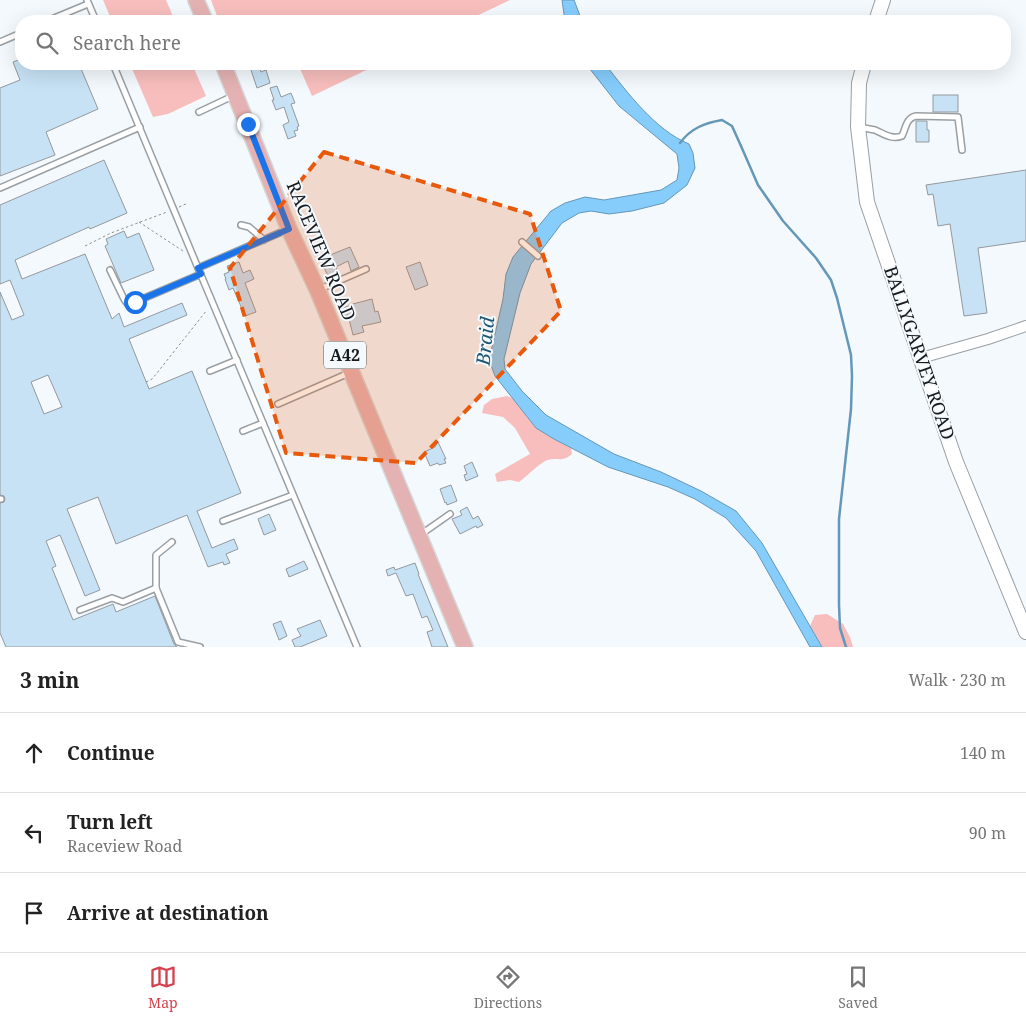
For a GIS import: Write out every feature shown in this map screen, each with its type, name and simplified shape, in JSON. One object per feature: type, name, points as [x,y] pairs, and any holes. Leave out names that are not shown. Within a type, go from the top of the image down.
[{"type":"main road","points":[[196,0],[202,15]]},
{"type":"main road","name":"RACEVIEW ROAD","points":[[225,70],[289,229],[318,291],[465,647]]},
{"type":"street","points":[[878,15],[883,0]]},
{"type":"street","name":"BALLYGARVEY ROAD","points":[[862,70],[859,83],[858,127],[867,202],[956,462],[1021,607],[1026,632]]},
{"type":"street","points":[[921,358],[1026,326]]},
{"type":"lane","points":[[60,15],[88,2],[93,15]]},
{"type":"lane","points":[[0,42],[15,35]]},
{"type":"lane","points":[[116,70],[357,647]]},
{"type":"lane","points":[[199,112],[235,95]]},
{"type":"lane","points":[[858,127],[873,130],[890,137],[900,137],[909,119],[912,117],[958,117],[962,150]]},
{"type":"lane","points":[[0,188],[140,127]]},
{"type":"lane","points":[[241,225],[249,227],[264,240]]},
{"type":"lane","points":[[198,268],[289,229]]},
{"type":"lane","points":[[522,242],[538,256]]},
{"type":"lane","points":[[318,291],[366,269]]},
{"type":"lane","points":[[110,270],[127,303],[143,299],[201,274]]},
{"type":"lane","points":[[210,371],[236,360]]},
{"type":"lane","points":[[278,404],[352,372]]},
{"type":"lane","points":[[243,431],[263,423]]},
{"type":"lane","points":[[223,521],[293,495]]},
{"type":"lane","points":[[419,535],[450,514]]},
{"type":"lane","points":[[172,542],[156,554],[156,588],[178,642],[200,647]]},
{"type":"lane","points":[[80,610],[112,598],[123,602],[156,588]]},
{"type":"path","points":[[85,246],[111,233],[188,203]]},
{"type":"path","points":[[140,222],[186,253]]},
{"type":"path","points":[[146,382],[152,379],[209,307]]},
{"type":"highlighted area","points":[[324,152],[530,214],[561,311],[416,463],[286,453],[230,268]]},
{"type":"shaded area","points":[[103,0],[166,0],[172,15],[109,15]]},
{"type":"shaded area","points":[[211,0],[510,0],[479,15],[217,15]]},
{"type":"shaded area","points":[[133,70],[195,70],[206,96],[168,114],[153,117]]},
{"type":"shaded area","points":[[301,70],[366,70],[312,96]]},
{"type":"shaded area","points":[[507,396],[512,398],[536,428],[571,448],[572,454],[562,459],[545,461],[519,482],[510,480],[497,482],[495,474],[530,454],[515,428],[503,417],[482,413],[484,405],[492,399]]},
{"type":"shaded area","points":[[827,614],[843,624],[853,647],[822,647],[810,626],[815,615]]},
{"type":"water","points":[[562,0],[574,0],[580,15],[564,15]]},
{"type":"water","points":[[591,70],[610,70],[653,120],[677,138],[689,144],[693,153],[695,168],[687,185],[664,203],[632,211],[609,214],[591,211],[579,213],[562,223],[531,264],[520,293],[504,359],[505,369],[522,391],[546,415],[614,454],[661,472],[701,491],[736,511],[762,543],[822,647],[810,647],[756,551],[726,518],[695,499],[668,487],[608,467],[536,428],[495,376],[489,360],[503,299],[506,274],[513,257],[551,211],[565,203],[585,197],[604,200],[661,190],[677,180],[679,168],[677,154],[619,106]]},
{"type":"building","points":[[16,70],[82,70],[98,109],[46,132],[55,155],[0,176],[0,88],[20,80]]},
{"type":"building","points":[[251,70],[260,70],[261,72],[266,70],[270,83],[257,88]]},
{"type":"building","points":[[277,86],[281,97],[291,93],[295,103],[291,104],[299,126],[297,127],[298,130],[294,131],[296,136],[288,139],[283,125],[289,122],[284,107],[276,110],[272,100],[274,100],[270,88]]},
{"type":"building","points":[[933,95],[958,95],[958,112],[933,112]]},
{"type":"building","points":[[916,121],[927,121],[929,142],[916,142]]},
{"type":"building","points":[[104,160],[127,213],[90,229],[89,227],[15,260],[22,279],[85,254],[112,319],[119,313],[124,327],[182,303],[187,315],[129,339],[149,389],[192,371],[241,493],[197,511],[212,548],[234,539],[238,549],[226,554],[230,563],[224,565],[223,562],[208,567],[187,515],[116,544],[98,497],[67,509],[100,590],[85,596],[60,535],[46,541],[56,566],[52,568],[73,620],[113,604],[116,612],[155,596],[174,644],[177,647],[6,647],[0,633],[0,503],[4,502],[5,499],[4,496],[0,495],[0,292],[12,320],[24,315],[10,280],[0,284],[0,205]],"holes":[[[48,375],[62,407],[44,414],[31,382]]]},
{"type":"building","points":[[1026,170],[1026,241],[978,248],[987,313],[964,316],[950,224],[938,226],[933,194],[928,195],[926,185]]},
{"type":"building","points":[[124,231],[127,238],[139,233],[154,270],[121,283],[105,246],[108,244],[106,239]]},
{"type":"building","points":[[350,247],[359,267],[351,271],[348,261],[336,267],[338,272],[328,276],[320,259]]},
{"type":"building","points":[[239,262],[243,273],[250,270],[254,279],[245,283],[256,312],[245,316],[233,288],[229,290],[224,274],[229,272],[227,266]]},
{"type":"building","points":[[420,262],[428,285],[415,290],[406,267]]},
{"type":"building","points":[[372,299],[375,312],[378,311],[381,322],[362,326],[364,332],[353,335],[348,315],[343,316],[341,308]]},
{"type":"building","points":[[438,442],[446,463],[430,466],[424,452],[435,447]]},
{"type":"building","points":[[472,462],[478,476],[466,481],[464,475],[467,474],[464,466]]},
{"type":"building","points":[[451,485],[457,501],[447,505],[440,489]]},
{"type":"building","points":[[467,507],[473,519],[478,516],[483,525],[477,528],[476,526],[460,534],[452,519],[462,515],[460,511]]},
{"type":"building","points":[[269,514],[276,530],[264,535],[258,519]]},
{"type":"building","points":[[304,561],[308,569],[289,577],[286,569]]},
{"type":"building","points":[[415,563],[448,647],[432,647],[427,632],[433,630],[427,616],[422,618],[413,594],[406,596],[396,573],[388,576],[386,570],[394,567],[395,570]]},
{"type":"building","points":[[320,620],[327,636],[300,647],[295,647],[292,640],[301,636],[297,629]]},
{"type":"building","points":[[281,621],[287,636],[279,640],[273,624]]},
{"type":"waterway","points":[[680,143],[694,130],[710,123],[722,120],[732,126],[758,185],[783,221],[816,258],[831,280],[837,298],[851,355],[852,376],[851,409],[839,519],[840,628],[846,647]]},
{"type":"route","points":[[135,302],[201,274],[198,268],[289,229],[248,124]]},
{"type":"water label","name":"Braid","points":[[485,341]]}]
